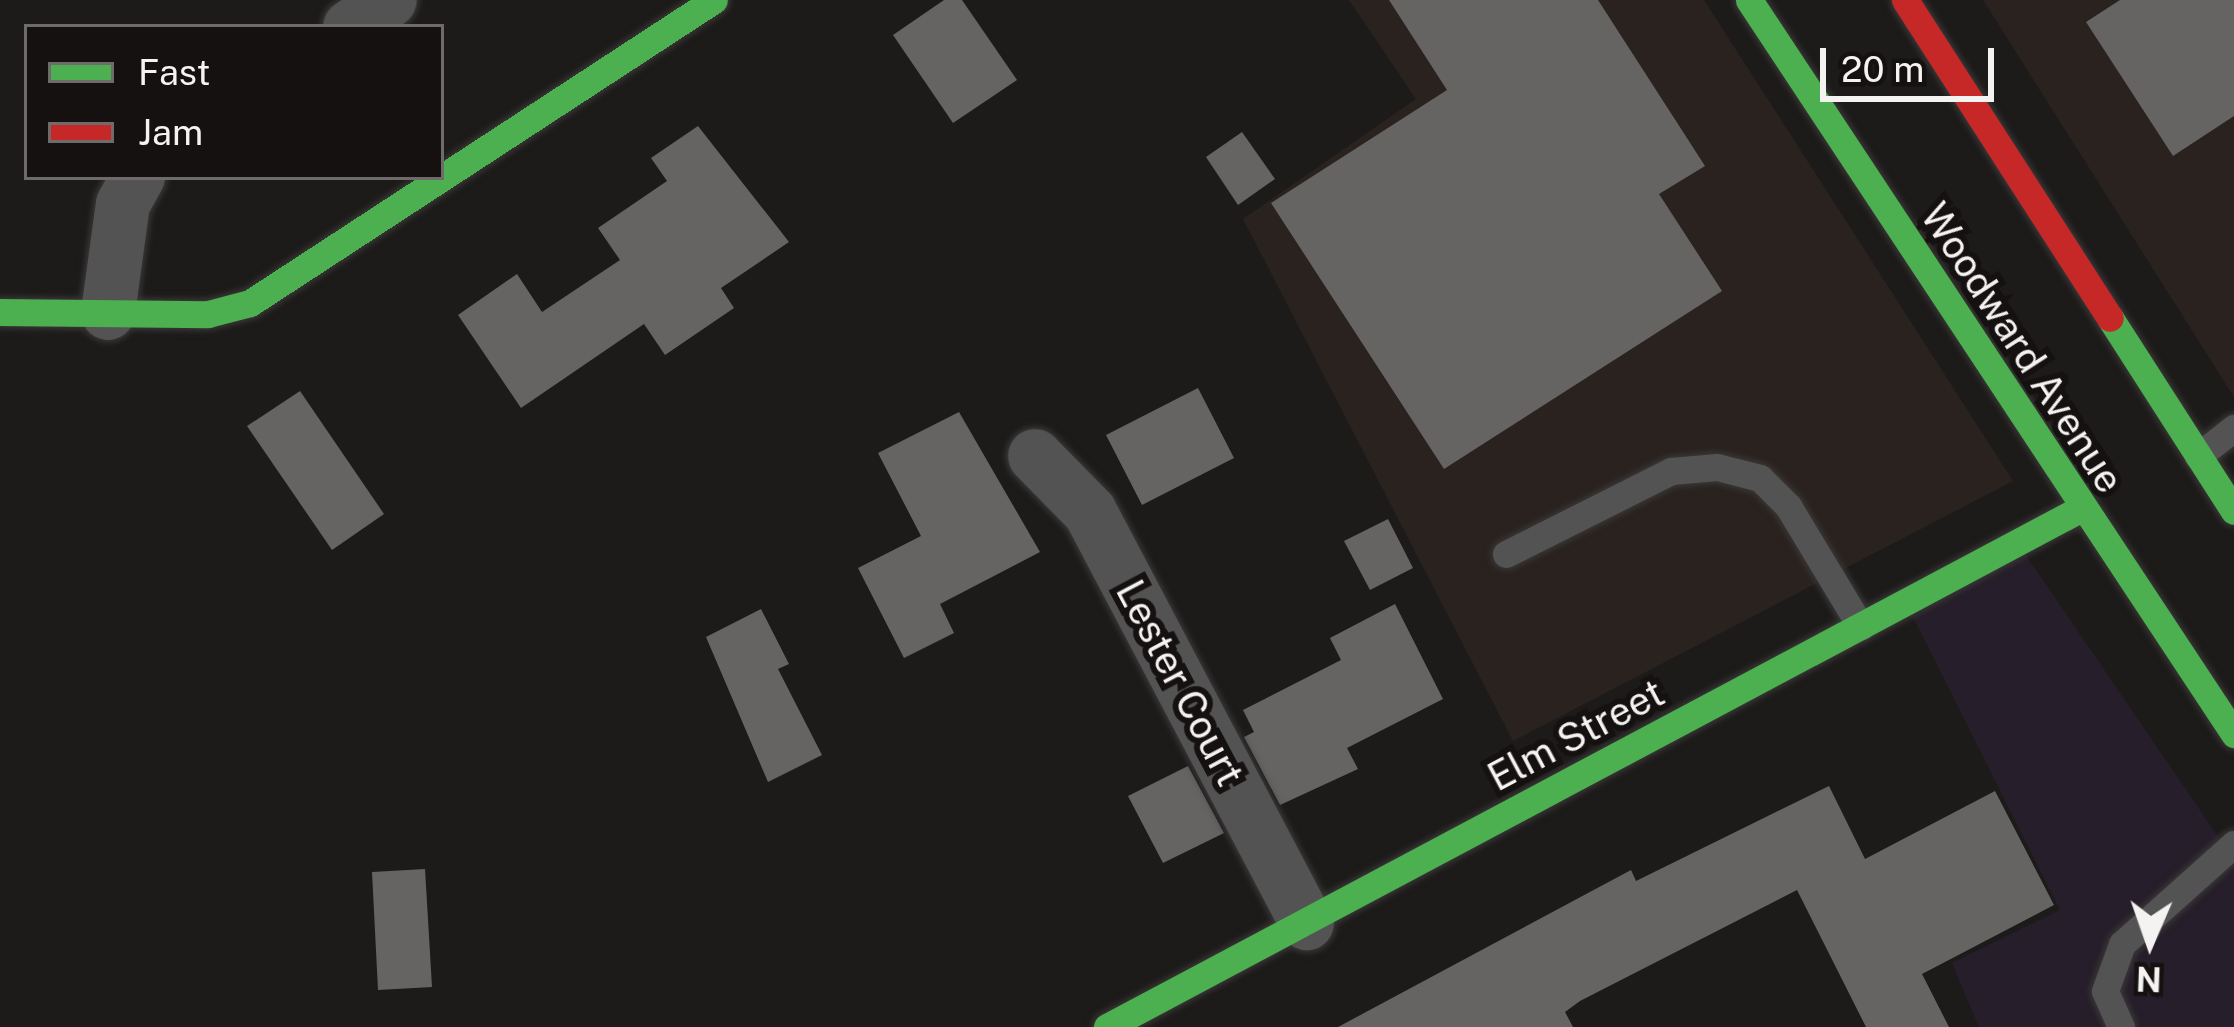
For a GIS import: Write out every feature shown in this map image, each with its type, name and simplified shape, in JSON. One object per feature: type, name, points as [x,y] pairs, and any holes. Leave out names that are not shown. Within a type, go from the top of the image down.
[{"type":"street","points":[[355,24],[391,0]]},
{"type":"street","points":[[444,179],[714,0]]},
{"type":"street","name":"Woodward Avenue","points":[[1749,0],[2080,509],[2234,734]]},
{"type":"street","points":[[1905,0],[2234,512]]},
{"type":"street","points":[[108,313],[123,204],[136,180]]},
{"type":"street","points":[[0,312],[208,314],[273,292],[442,180]]},
{"type":"street","name":"Lester Court","points":[[1035,456],[1090,512],[1307,923]]},
{"type":"street","name":"Elm Street","points":[[1107,1027],[2080,509]]},
{"type":"lane","points":[[2198,456],[2234,428]]},
{"type":"lane","points":[[1506,554],[1671,471],[1717,467],[1760,478],[1788,506],[1861,627]]},
{"type":"lane","points":[[2121,1027],[2105,991],[2122,944],[2234,844]]},
{"type":"shaded area","points":[[1349,0],[1704,0],[2013,481],[1513,741],[1243,219],[1416,99]]},
{"type":"shaded area","points":[[1983,0],[2234,0],[2234,397]]},
{"type":"shaded area","points":[[2019,545],[2234,860],[2234,1027],[1979,1027],[1952,963],[2060,910],[1906,603]]},
{"type":"building","points":[[944,0],[962,0],[1017,80],[953,123],[893,35]]},
{"type":"building","points":[[1389,0],[1598,0],[1705,166],[1659,194],[1722,291],[1444,469],[1271,203],[1447,90]]},
{"type":"building","points":[[2120,0],[2234,0],[2234,116],[2173,156],[2086,22]]},
{"type":"building","points":[[698,126],[789,242],[721,288],[734,308],[665,355],[644,324],[521,408],[458,315],[517,274],[542,312],[620,260],[598,228],[667,181],[651,158]]},
{"type":"building","points":[[1242,132],[1275,179],[1238,205],[1206,157]]},
{"type":"building","points":[[1198,388],[1234,458],[1142,505],[1106,435]]},
{"type":"building","points":[[300,391],[384,514],[332,550],[247,426]]},
{"type":"building","points":[[959,412],[1040,552],[940,604],[954,633],[904,658],[858,568],[921,536],[878,453]]},
{"type":"building","points":[[1388,519],[1413,568],[1370,590],[1344,541]]},
{"type":"building","points":[[1395,604],[1443,699],[1347,748],[1358,769],[1280,805],[1244,737],[1254,732],[1243,710],[1341,660],[1330,638]]},
{"type":"building","points":[[761,609],[789,664],[778,669],[822,755],[768,782],[706,637]]},
{"type":"building","points":[[1188,766],[1224,833],[1163,863],[1128,796]]},
{"type":"building","points":[[1829,786],[1865,859],[1995,791],[2054,905],[1922,974],[1949,1027],[1866,1027],[1797,890],[1580,1001],[1565,1012],[1573,1027],[1338,1027],[1631,870],[1636,881]]},
{"type":"building","points":[[425,869],[432,987],[378,990],[372,872]]},
{"type":"traffic: fast","points":[[444,176],[714,0]]},
{"type":"traffic: fast","points":[[1749,0],[2234,734]]},
{"type":"traffic: fast","points":[[0,312],[208,314],[250,303],[438,180]]},
{"type":"traffic: fast","points":[[2110,318],[2234,511]]},
{"type":"traffic: fast","points":[[1107,1027],[2080,509]]},
{"type":"traffic: jam","points":[[1905,0],[2110,318]]}]
